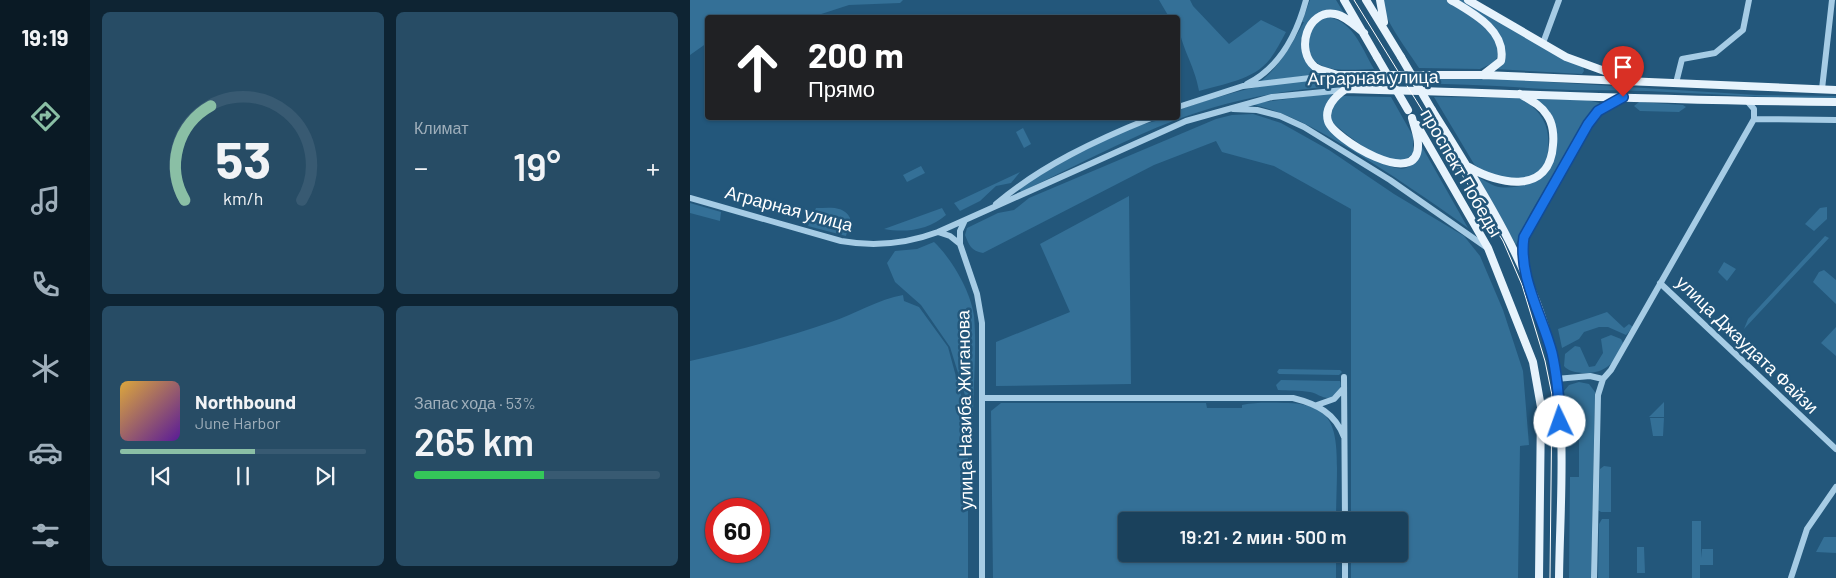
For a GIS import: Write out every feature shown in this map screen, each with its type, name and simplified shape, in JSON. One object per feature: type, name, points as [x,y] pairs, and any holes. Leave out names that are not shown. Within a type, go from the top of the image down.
[{"type":"main road","name":"проспект Победы","points":[[1344,0],[1488,248],[1509,297],[1533,362],[1539,384],[1541,427],[1539,578]]},
{"type":"main road","name":"проспект Победы","points":[[1366,0],[1468,167],[1527,280],[1552,353],[1556,378],[1560,438],[1559,578]]},
{"type":"main road","points":[[1380,0],[1385,29]]},
{"type":"main road","points":[[1451,0],[1473,13],[1492,30],[1502,46],[1501,61],[1483,75]]},
{"type":"main road","points":[[1468,0],[1566,56],[1628,80]]},
{"type":"main road","points":[[1337,75],[1317,68],[1307,57],[1305,40],[1313,22],[1322,16],[1335,14],[1364,33]]},
{"type":"main road","name":"Аграрная улица","points":[[1337,75],[1483,75],[1836,90]]},
{"type":"main road","points":[[1346,90],[1337,94],[1330,104],[1327,116],[1330,126],[1340,135],[1388,163],[1405,163],[1416,155],[1419,145],[1410,114]]},
{"type":"main road","name":"Аграрная улица","points":[[1346,90],[1518,93],[1748,102],[1836,102]]},
{"type":"main road","points":[[1468,167],[1497,181],[1508,182],[1527,180],[1547,168],[1553,154],[1554,142],[1548,116],[1538,104],[1518,93]]},
{"type":"main road","points":[[1527,280],[1522,246],[1526,230],[1588,124],[1598,111],[1623,97]]},
{"type":"street","points":[[1243,86],[1264,74],[1275,64],[1297,25],[1306,0]]},
{"type":"street","points":[[1542,43],[1559,0]]},
{"type":"street","points":[[1676,83],[1682,59],[1715,53],[1743,30],[1749,0]]},
{"type":"street","points":[[1822,89],[1832,0]]},
{"type":"street","name":"Аграрная улица","points":[[1180,106],[1243,86],[1337,75]]},
{"type":"street","name":"Аграрная улица","points":[[690,198],[811,234],[856,244],[896,244],[938,232],[993,206],[1022,196],[1163,130],[1224,109],[1272,97],[1346,90]]},
{"type":"street","points":[[1594,578],[1598,396],[1603,379],[1611,370],[1754,119],[1754,108],[1748,102]]},
{"type":"street","points":[[1224,109],[1257,110],[1280,116],[1304,127],[1390,180],[1488,248]]},
{"type":"street","points":[[1754,119],[1836,120]]},
{"type":"street","name":"Аграрная улица","points":[[993,206],[1017,186],[1096,141],[1146,120]]},
{"type":"street","points":[[1017,186],[1016,194],[1019,197],[1022,196]]},
{"type":"street","name":"улица Назиба Жиганова","points":[[965,220],[960,231],[960,244],[980,310],[983,398],[982,578]]},
{"type":"street","points":[[938,232],[950,236],[960,244]]},
{"type":"street","name":"улица Джаудата Файзи","points":[[1660,283],[1836,449]]},
{"type":"street","points":[[1556,378],[1590,376],[1603,379]]},
{"type":"street","points":[[1344,377],[1345,512]]},
{"type":"street","points":[[1317,405],[1334,399],[1344,388]]},
{"type":"street","points":[[983,398],[1293,398],[1317,405],[1339,424],[1344,437]]},
{"type":"street","points":[[1791,578],[1807,529],[1836,487]]},
{"type":"street","points":[[1345,562],[1345,578]]},
{"type":"shaded area","points":[[690,0],[903,0],[900,3],[849,5],[818,15],[705,15],[705,44],[690,55]]},
{"type":"shaded area","points":[[1159,0],[1190,0],[1193,6],[1229,44],[1261,20],[1286,32],[1270,59],[1256,72],[1247,77],[1199,91],[1181,36],[1180,15],[1168,15]]},
{"type":"shaded area","points":[[1310,0],[1336,0],[1347,18],[1329,11],[1305,30],[1301,41],[1305,58],[1325,73],[1260,82],[1280,62],[1290,47],[1304,22],[1302,22]]},
{"type":"shaded area","points":[[1382,0],[1447,0],[1473,15],[1496,40],[1498,55],[1495,62],[1480,69],[1419,68],[1386,16]]},
{"type":"shaded area","points":[[1457,0],[1464,0],[1583,67],[1584,71],[1582,74],[1495,69],[1502,63],[1489,24],[1478,13]]},
{"type":"shaded area","points":[[1323,17],[1333,18],[1348,28],[1360,43],[1374,69],[1336,69],[1319,64],[1312,58],[1308,47],[1308,39],[1315,24]]},
{"type":"shaded area","points":[[1486,78],[1757,95],[1836,96],[1836,99],[1647,91],[1559,90],[1471,85],[1355,85],[1279,93],[1242,100],[1213,107],[1180,119],[1180,109],[1212,99],[1269,85],[1323,79]]},
{"type":"shaded area","points":[[1333,93],[1324,112],[1327,128],[1377,161],[1398,168],[1406,168],[1412,164],[1421,145],[1468,228],[1395,178],[1326,135],[1290,117],[1250,104]]},
{"type":"shaded area","points":[[1339,97],[1391,97],[1413,136],[1413,154],[1403,160],[1385,158],[1365,147],[1337,127],[1331,121],[1332,107]]},
{"type":"shaded area","points":[[1434,97],[1522,98],[1538,113],[1546,128],[1548,144],[1546,166],[1535,175],[1518,181],[1483,174],[1474,164]]},
{"type":"shaded area","points":[[1533,99],[1587,100],[1604,104],[1596,107],[1585,120],[1530,214],[1516,245],[1478,177],[1495,186],[1517,187],[1538,179],[1549,170],[1556,150],[1554,119],[1543,105]]},
{"type":"shaded area","points":[[1639,102],[1683,105],[1686,107],[1679,112],[1640,111],[1634,106]]},
{"type":"shaded area","points":[[1253,114],[1281,123],[1329,150],[1394,194],[1464,236],[1480,256],[1503,310],[1523,371],[1529,445],[1520,446],[1518,578],[1351,578],[1351,562],[1408,562],[1408,512],[1351,512],[1351,209],[1274,166],[1222,152],[1216,141],[1154,165],[983,253],[973,249],[968,242],[965,235],[967,228],[998,213],[1014,210],[1029,198],[1216,119],[1232,115]]},
{"type":"shaded area","points":[[1160,120],[1177,120],[1129,140],[1021,192],[1019,187],[1097,144],[1140,126]]},
{"type":"shaded area","points":[[1023,128],[1031,144],[1024,148],[1016,132]]},
{"type":"shaded area","points":[[921,166],[925,173],[907,182],[903,175]]},
{"type":"shaded area","points":[[1020,172],[1011,183],[996,186],[980,201],[960,211],[954,203]]},
{"type":"shaded area","points":[[1129,196],[1131,384],[996,386],[996,342],[1070,312],[1040,244]]},
{"type":"shaded area","points":[[690,203],[721,212],[720,221],[690,213]]},
{"type":"shaded area","points":[[1827,207],[1827,219],[1814,231],[1805,224],[1820,208]]},
{"type":"shaded area","points":[[816,208],[835,208],[844,211],[850,218],[846,236],[808,226]]},
{"type":"shaded area","points":[[942,208],[946,215],[925,227],[901,231],[884,229]]},
{"type":"shaded area","points":[[1825,236],[1829,238],[1744,329],[1748,319]]},
{"type":"shaded area","points":[[934,242],[960,276],[969,297],[974,316],[973,421],[950,347],[921,305],[895,282],[887,263],[895,251],[917,249]]},
{"type":"shaded area","points":[[1724,262],[1736,269],[1727,281],[1718,272]]},
{"type":"shaded area","points":[[1824,270],[1836,280],[1836,304],[1813,282],[1819,272]]},
{"type":"shaded area","points":[[903,295],[904,301],[919,307],[948,347],[968,421],[968,578],[690,578],[690,361],[796,333],[840,319],[876,303]]},
{"type":"shaded area","points":[[1607,312],[1624,328],[1629,324],[1633,327],[1626,335],[1608,327],[1599,327],[1584,332],[1579,339],[1562,348],[1558,329]]},
{"type":"shaded area","points":[[1836,327],[1836,356],[1821,343]]},
{"type":"shaded area","points":[[1611,335],[1621,339],[1623,343],[1617,357],[1608,366],[1597,372],[1582,373],[1574,372],[1564,366],[1565,354],[1575,346],[1580,347],[1589,367],[1595,366],[1603,353],[1601,339]]},
{"type":"shaded area","points":[[1279,369],[1340,370],[1342,372],[1339,375],[1279,374],[1277,372]]},
{"type":"shaded area","points":[[1281,380],[1340,381],[1341,387],[1336,395],[1326,398],[1310,392],[1278,390],[1276,385]]},
{"type":"shaded area","points":[[1579,382],[1589,384],[1595,392],[1591,578],[1569,578],[1570,477],[1579,477],[1579,428],[1567,428],[1564,391],[1569,385]]},
{"type":"shaded area","points":[[1664,402],[1664,417],[1649,417]]},
{"type":"shaded area","points":[[1001,403],[1206,403],[1207,408],[1242,408],[1242,405],[1253,403],[1284,403],[1313,407],[1322,412],[1333,429],[1337,453],[1336,512],[1118,512],[1118,562],[1336,562],[1336,578],[993,578],[991,411]]},
{"type":"shaded area","points":[[1650,418],[1664,418],[1663,436],[1653,436]]},
{"type":"shaded area","points":[[1604,466],[1611,467],[1611,512],[1601,512],[1598,510],[1600,469]]},
{"type":"shaded area","points":[[1602,519],[1609,519],[1609,578],[1598,578],[1599,524]]},
{"type":"shaded area","points":[[1692,521],[1701,521],[1701,558],[1702,549],[1713,549],[1713,565],[1700,565],[1700,578],[1692,578]]},
{"type":"shaded area","points":[[1824,537],[1836,537],[1836,553],[1816,552]]},
{"type":"shaded area","points":[[1637,547],[1644,547],[1645,573],[1637,573]]},
{"type":"tram line","points":[[1354,0],[1503,241],[1522,285],[1545,361],[1552,395],[1550,578]]},
{"type":"route","points":[[1560,422],[1558,386],[1552,353],[1527,280],[1522,246],[1526,230],[1588,124],[1598,111],[1623,97]]}]
